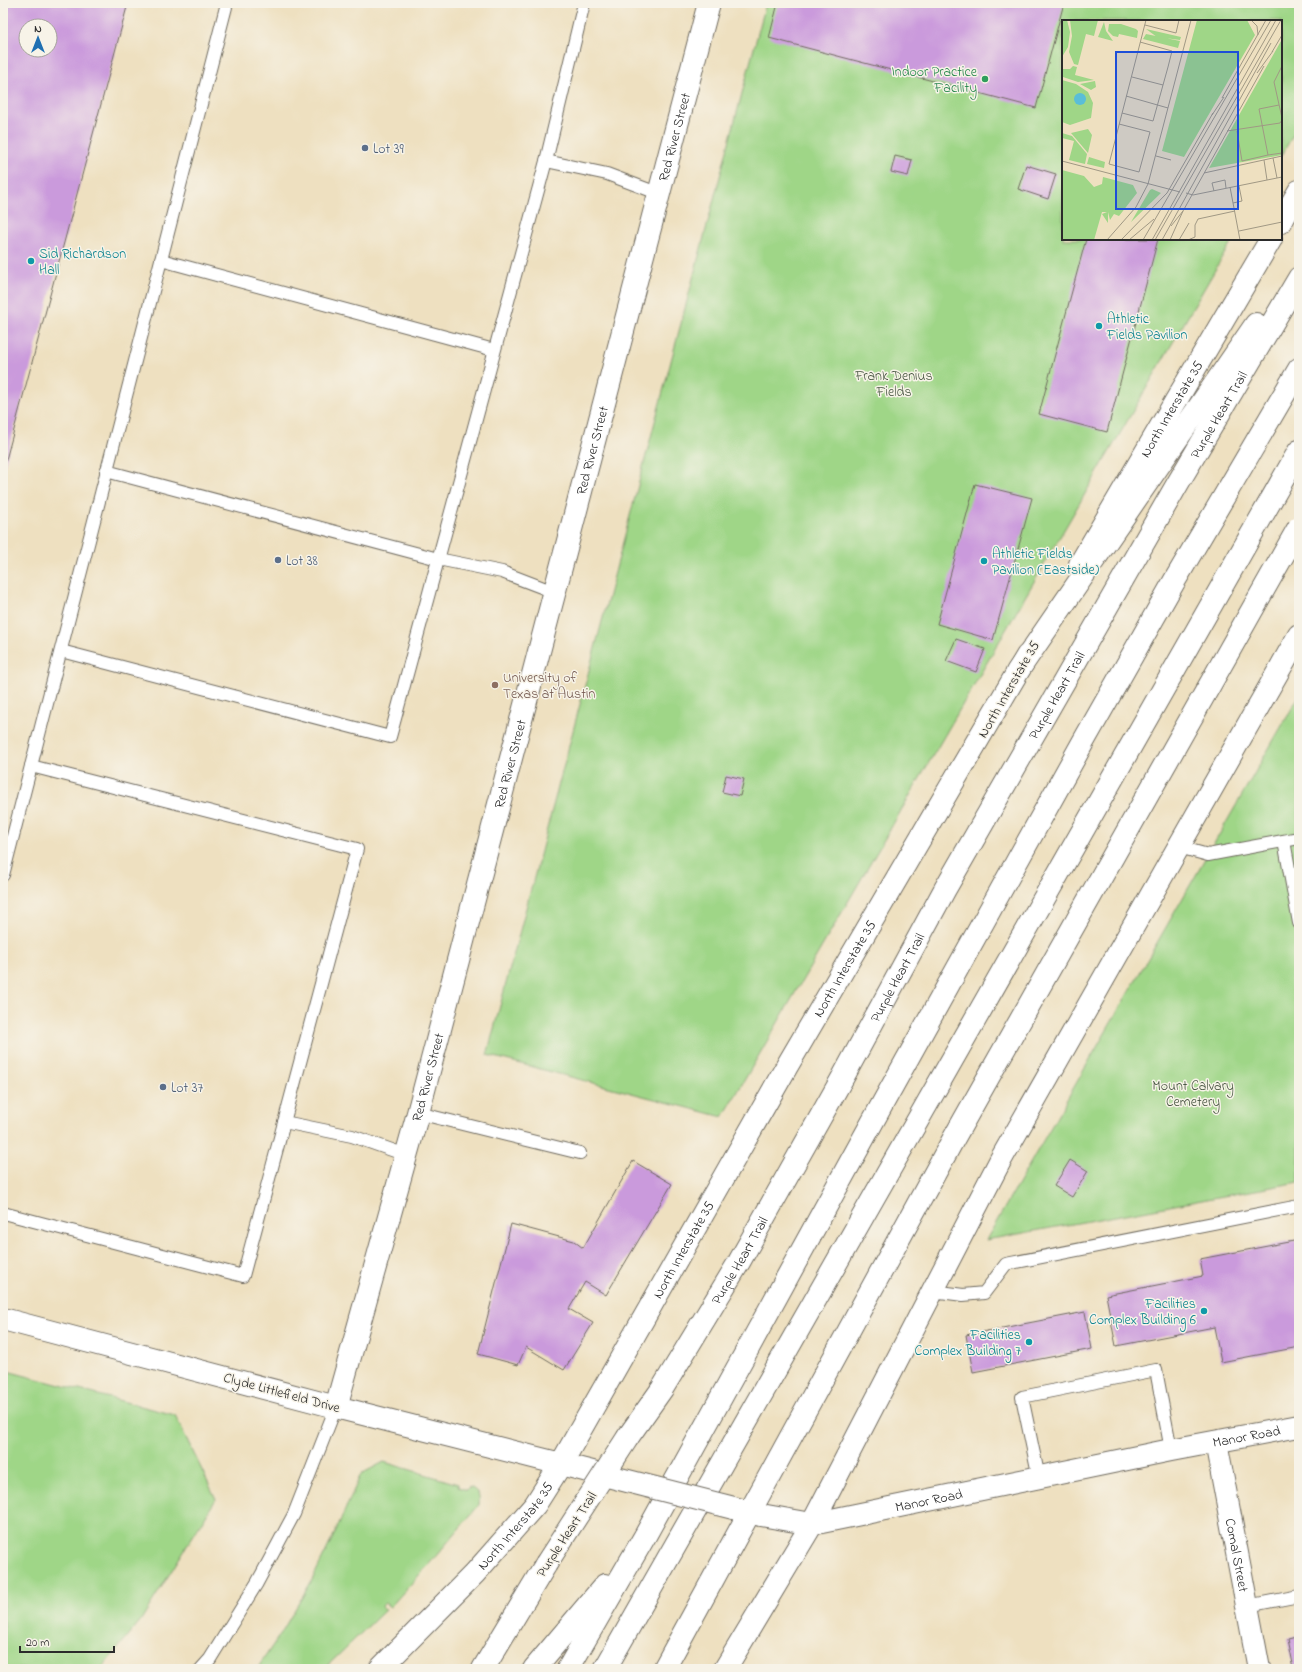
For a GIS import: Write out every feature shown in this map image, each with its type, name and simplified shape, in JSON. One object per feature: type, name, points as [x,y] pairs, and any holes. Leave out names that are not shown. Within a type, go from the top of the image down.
[{"type":"main road","name":"Red River Street","points":[[336,1407],[418,1113],[709,3]]},
{"type":"main road","points":[[1282,220],[1299,191]]},
{"type":"main road","name":"North Interstate 35","points":[[380,1669],[475,1573],[535,1505],[561,1464],[787,1066],[1270,240]]},
{"type":"main road","points":[[1017,672],[1299,262]]},
{"type":"main road","name":"Purple Heart Trail","points":[[483,1669],[546,1564],[628,1437],[662,1390],[739,1262],[953,875],[1178,483],[1299,278]]},
{"type":"main road","points":[[568,1669],[645,1536],[1082,744],[1175,580],[1299,369]]},
{"type":"main road","points":[[605,1669],[1299,451]]},
{"type":"main road","points":[[1277,490],[1299,463]]},
{"type":"main road","points":[[664,1669],[950,1145],[1299,527]]},
{"type":"main road","points":[[725,1669],[812,1524],[1000,1161],[1299,635]]},
{"type":"main road","name":"Clyde Littlefield Drive","points":[[3,1319],[336,1407],[561,1464]]},
{"type":"main road","name":"Manor Road","points":[[561,1464],[761,1514],[812,1524],[1172,1450],[1299,1426]]},
{"type":"main road","name":"Comal Street","points":[[1216,1442],[1259,1669]]},
{"type":"main road","points":[[534,1669],[645,1536]]},
{"type":"lane","points":[[3,875],[106,471],[228,3]]},
{"type":"lane","points":[[61,651],[390,736],[546,161],[584,3]]},
{"type":"lane","points":[[546,161],[607,174],[660,194]]},
{"type":"lane","points":[[161,260],[494,350]]},
{"type":"lane","points":[[106,471],[438,559],[502,572],[554,592]]},
{"type":"lane","points":[[3,1213],[243,1276],[356,849],[31,766]]},
{"type":"lane","points":[[1179,847],[1208,855],[1299,838]]},
{"type":"lane","points":[[1284,841],[1299,923]]},
{"type":"lane","points":[[418,1113],[580,1153]]},
{"type":"lane","points":[[284,1122],[352,1136],[406,1155]]},
{"type":"lane","points":[[933,1291],[963,1295],[984,1292],[1006,1264],[1299,1206]]},
{"type":"lane","points":[[1038,1478],[1022,1397],[1029,1395],[1156,1370],[1172,1450]]},
{"type":"lane","points":[[201,1669],[210,1659],[258,1583],[294,1514],[336,1407]]},
{"type":"lane","points":[[1248,1606],[1299,1596]]},
{"type":"green space","name":"Frank Denius Fields","points":[[766,3],[1299,3],[1299,125],[1282,154],[1282,20],[1062,20],[1062,240],[1232,240],[723,1117],[487,1055]]},
{"type":"green space","name":"Mount Calvary Cemetery","points":[[1299,696],[1299,1182],[986,1240]]},
{"type":"green space","points":[[3,1370],[175,1415],[216,1499],[141,1620],[101,1669],[3,1669]]},
{"type":"green space","points":[[384,1462],[458,1484],[458,1487],[467,1490],[470,1487],[478,1494],[479,1505],[431,1562],[390,1607],[385,1603],[381,1607],[385,1610],[324,1669],[257,1669],[281,1633],[311,1582],[361,1474]]},
{"type":"building","name":"Sid Richardson Hall","points":[[3,3],[128,3],[3,471]]},
{"type":"building","name":"Indoor Practice Facility","points":[[778,3],[1064,3],[1036,108],[769,38]]},
{"type":"building","points":[[895,156],[912,160],[908,176],[891,172]]},
{"type":"building","points":[[1026,165],[1056,174],[1048,199],[1018,189]]},
{"type":"building","name":"Athletic Fields Pavilion","points":[[1086,240],[1158,240],[1107,432],[1039,414]]},
{"type":"building","name":"Athletic Fields Pavilion (Eastside)","points":[[975,484],[1032,498],[993,640],[937,624]]},
{"type":"building","points":[[956,639],[985,649],[976,672],[946,661]]},
{"type":"building","points":[[726,775],[744,779],[740,796],[722,792]]},
{"type":"building","points":[[1070,1160],[1088,1171],[1072,1197],[1054,1186]]},
{"type":"building","points":[[633,1161],[672,1184],[606,1295],[585,1282],[569,1309],[593,1323],[564,1370],[526,1347],[518,1365],[478,1354],[511,1224],[574,1241],[583,1248]]},
{"type":"building","name":"Facilities Complex Building 6","points":[[1299,1240],[1299,1347],[1221,1362],[1214,1327],[1116,1346],[1106,1295],[1203,1276],[1200,1259]]},
{"type":"building","name":"Facilities Complex Building 7","points":[[1085,1312],[1092,1349],[973,1372],[966,1335]]},
{"type":"building","points":[[1299,1636],[1299,1669],[1293,1669],[1287,1639]]},
{"type":"place","name":"Indoor Practice Facility","points":[[985,79]]},
{"type":"place","name":"Lot 39","points":[[365,148]]},
{"type":"place","name":"Sid Richardson Hall","points":[[31,261]]},
{"type":"place","name":"Athletic Fields Pavilion","points":[[1099,326]]},
{"type":"place","name":"Lot 38","points":[[278,560]]},
{"type":"place","name":"Athletic Fields Pavilion (Eastside)","points":[[984,561]]},
{"type":"place","name":"University of Texas at Austin","points":[[495,685]]},
{"type":"place","name":"Lot 37","points":[[163,1087]]},
{"type":"place","name":"Facilities Complex Building 6","points":[[1204,1311]]},
{"type":"place","name":"Facilities Complex Building 7","points":[[1029,1342]]}]
